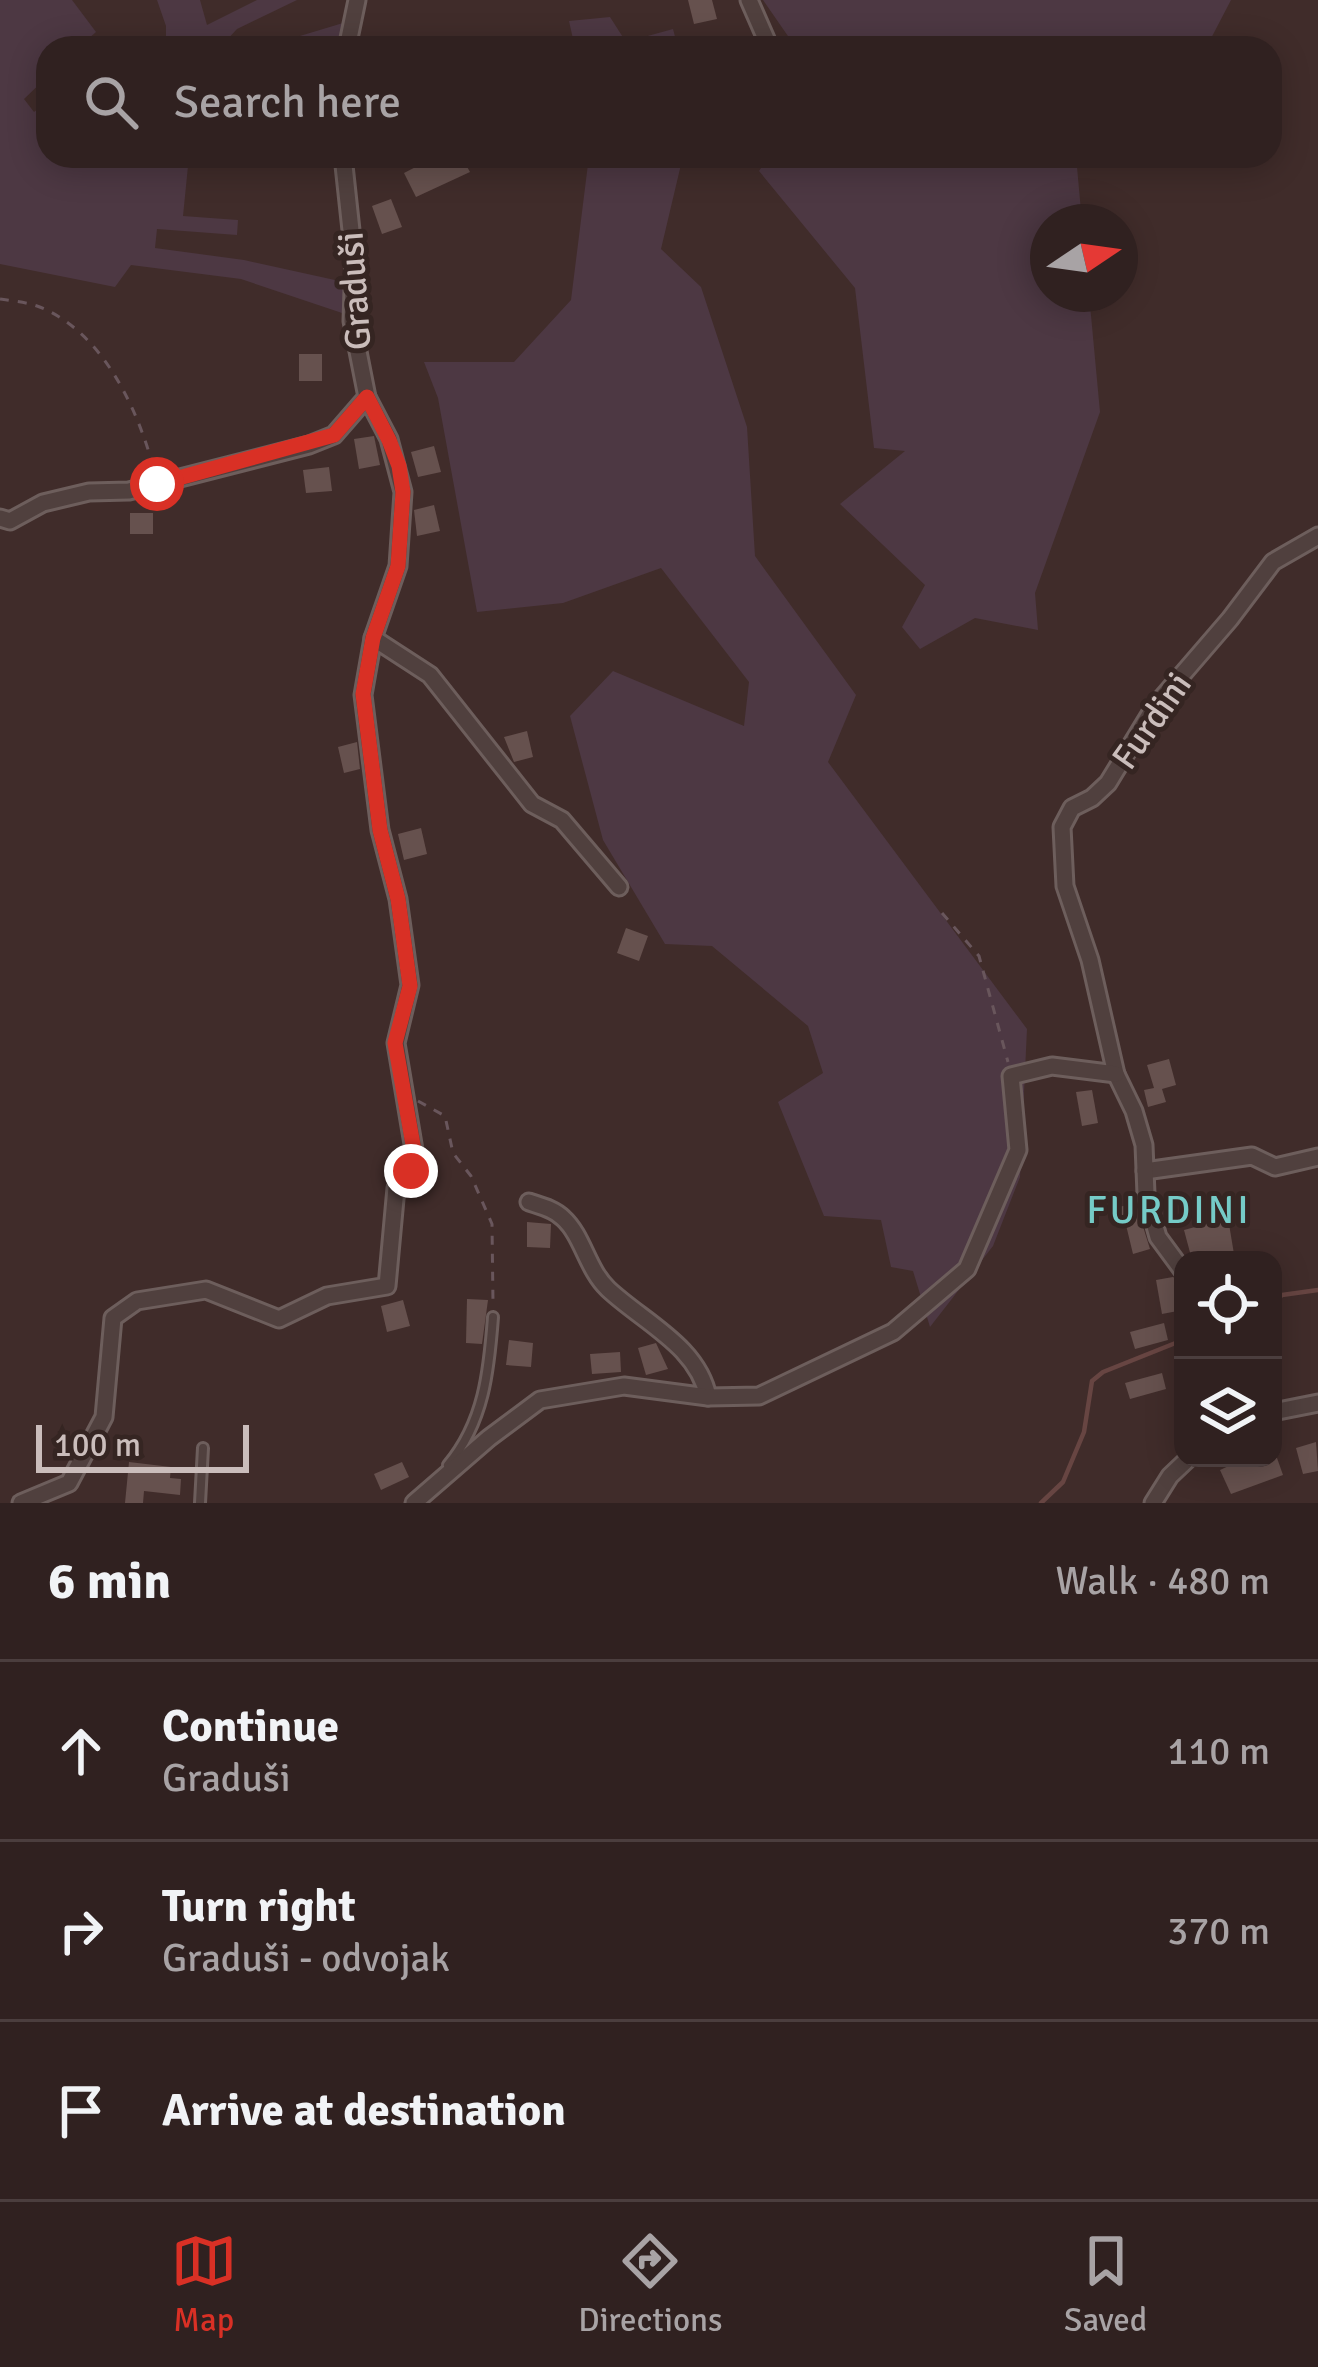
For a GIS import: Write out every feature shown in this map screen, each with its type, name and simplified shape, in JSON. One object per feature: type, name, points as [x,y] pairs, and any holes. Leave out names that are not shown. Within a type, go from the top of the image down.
[{"type":"street","points":[[350,36],[357,0]]},
{"type":"street","points":[[749,0],[765,36]]},
{"type":"street","name":"Graduši","points":[[5,519],[43,503],[89,492],[129,491],[334,435],[367,397],[352,321],[354,258],[344,168]]},
{"type":"street","points":[[21,1503],[69,1483],[104,1417],[113,1318],[136,1301],[206,1290],[279,1319],[327,1296],[387,1286],[396,1188],[411,1171],[415,1156],[395,1043],[410,986],[398,899],[380,830],[363,694],[373,638],[398,566],[403,492],[399,466],[367,397]]},
{"type":"street","name":"Furdini","points":[[1174,1259],[1158,1237],[1146,1194],[1139,1128],[1116,1074],[1090,960],[1065,886],[1061,827],[1072,808],[1108,783],[1155,706],[1231,619],[1273,562],[1318,536]]},
{"type":"street","points":[[373,638],[430,675],[532,804],[562,820],[620,887]]},
{"type":"street","points":[[414,1503],[540,1400],[623,1386],[708,1396],[760,1396],[893,1332],[967,1269],[1018,1150],[1011,1076],[1052,1066],[1116,1074]]},
{"type":"street","points":[[1145,1171],[1252,1156],[1275,1167],[1318,1157]]},
{"type":"street","points":[[529,1202],[568,1221],[589,1265],[607,1288],[680,1349],[704,1376],[708,1396]]},
{"type":"street","points":[[1282,1410],[1318,1403]]},
{"type":"street","points":[[1154,1503],[1180,1467]]},
{"type":"lane","points":[[437,1485],[435,1480],[466,1444],[483,1402],[494,1317]]},
{"type":"lane","points":[[200,1503],[203,1448]]},
{"type":"path","points":[[0,299],[36,305],[64,321],[93,348],[121,386],[144,434],[157,484]]},
{"type":"path","points":[[942,913],[979,956],[1011,1076]]},
{"type":"path","points":[[433,1106],[445,1116],[453,1153],[470,1176],[492,1224],[494,1317]]},
{"type":"shaded area","points":[[0,0],[72,0],[96,32],[92,36],[36,36],[36,88],[24,99],[36,110],[36,168],[188,168],[183,216],[238,220],[237,235],[157,229],[155,248],[244,260],[344,282],[342,313],[241,279],[131,265],[115,287],[0,264]]},
{"type":"shaded area","points":[[157,0],[200,0],[207,25],[257,0],[297,0],[230,36],[166,36]]},
{"type":"shaded area","points":[[763,0],[1231,0],[1212,36],[788,36]]},
{"type":"shaded area","points":[[610,17],[622,36],[572,36],[569,21]]},
{"type":"shaded area","points":[[343,23],[342,36],[300,36]]},
{"type":"shaded area","points":[[673,29],[675,36],[648,36]]},
{"type":"shaded area","points":[[588,168],[680,168],[661,249],[701,287],[747,427],[755,556],[856,695],[828,762],[1027,1029],[1020,1177],[993,1246],[930,1327],[913,1271],[891,1267],[881,1220],[824,1216],[778,1102],[823,1073],[808,1026],[712,946],[665,944],[603,840],[570,716],[613,671],[744,726],[749,682],[661,568],[563,603],[477,612],[438,398],[424,362],[514,362],[571,300]]},
{"type":"shaded area","points":[[761,168],[1077,168],[1080,204],[1030,204],[1030,312],[1091,312],[1100,412],[1035,593],[1038,630],[975,618],[920,649],[902,627],[925,585],[840,504],[905,451],[874,448],[855,288]]},
{"type":"building","points":[[688,0],[712,0],[717,19],[694,24]]},
{"type":"building","points":[[414,168],[468,168],[470,172],[416,197],[404,173]]},
{"type":"building","points":[[391,199],[402,227],[382,234],[372,206]]},
{"type":"building","points":[[299,354],[322,354],[322,381],[299,381]]},
{"type":"building","points":[[374,436],[380,465],[359,469],[354,439]]},
{"type":"building","points":[[434,446],[441,472],[418,477],[411,452]]},
{"type":"building","points":[[329,467],[332,491],[306,493],[303,470]]},
{"type":"building","points":[[434,505],[440,531],[417,536],[414,510]]},
{"type":"building","points":[[130,513],[153,513],[153,534],[130,534]]},
{"type":"building","points":[[527,731],[533,757],[514,762],[504,737]]},
{"type":"building","points":[[357,742],[360,769],[344,773],[338,747]]},
{"type":"building","points":[[421,828],[427,854],[404,860],[398,834]]},
{"type":"building","points":[[626,928],[648,936],[639,961],[617,953]]},
{"type":"building","points":[[1169,1059],[1176,1085],[1162,1089],[1166,1102],[1148,1107],[1144,1090],[1154,1088],[1147,1065]]},
{"type":"building","points":[[1092,1090],[1098,1123],[1082,1126],[1076,1092]]},
{"type":"building","points":[[1136,1204],[1150,1249],[1133,1254],[1126,1225],[1115,1227],[1111,1208]]},
{"type":"building","points":[[1228,1218],[1234,1251],[1190,1251],[1184,1230]]},
{"type":"building","points":[[527,1222],[551,1224],[550,1248],[527,1247]]},
{"type":"building","points":[[1174,1278],[1174,1312],[1162,1314],[1156,1280]]},
{"type":"building","points":[[467,1299],[488,1300],[482,1344],[466,1343]]},
{"type":"building","points":[[403,1300],[410,1326],[387,1332],[381,1306]]},
{"type":"building","points":[[1164,1323],[1168,1340],[1135,1349],[1130,1332]]},
{"type":"building","points":[[509,1340],[533,1343],[531,1367],[506,1365]]},
{"type":"building","points":[[656,1343],[668,1369],[646,1375],[638,1348]]},
{"type":"building","points":[[620,1352],[621,1372],[592,1374],[590,1354]]},
{"type":"building","points":[[1162,1373],[1166,1389],[1130,1399],[1125,1383]]},
{"type":"building","points":[[1316,1442],[1318,1471],[1303,1474],[1296,1448]]},
{"type":"building","points":[[129,1462],[171,1467],[170,1478],[181,1479],[180,1495],[144,1491],[143,1503],[125,1503]]},
{"type":"building","points":[[402,1462],[409,1477],[381,1490],[374,1474]]},
{"type":"building","points":[[1280,1467],[1283,1475],[1231,1494],[1220,1470]]},
{"type":"waterway","points":[[1282,1295],[1318,1290]]},
{"type":"waterway","points":[[1041,1503],[1063,1482],[1084,1432],[1092,1381],[1103,1372],[1174,1344]]},
{"type":"district","name":"FURDINI","points":[[1169,1210]]},
{"type":"route","points":[[157,484],[334,435],[367,397],[399,466],[403,492],[398,566],[373,638],[363,694],[380,830],[398,899],[410,986],[395,1043],[408,1099],[415,1156],[411,1171]]}]
